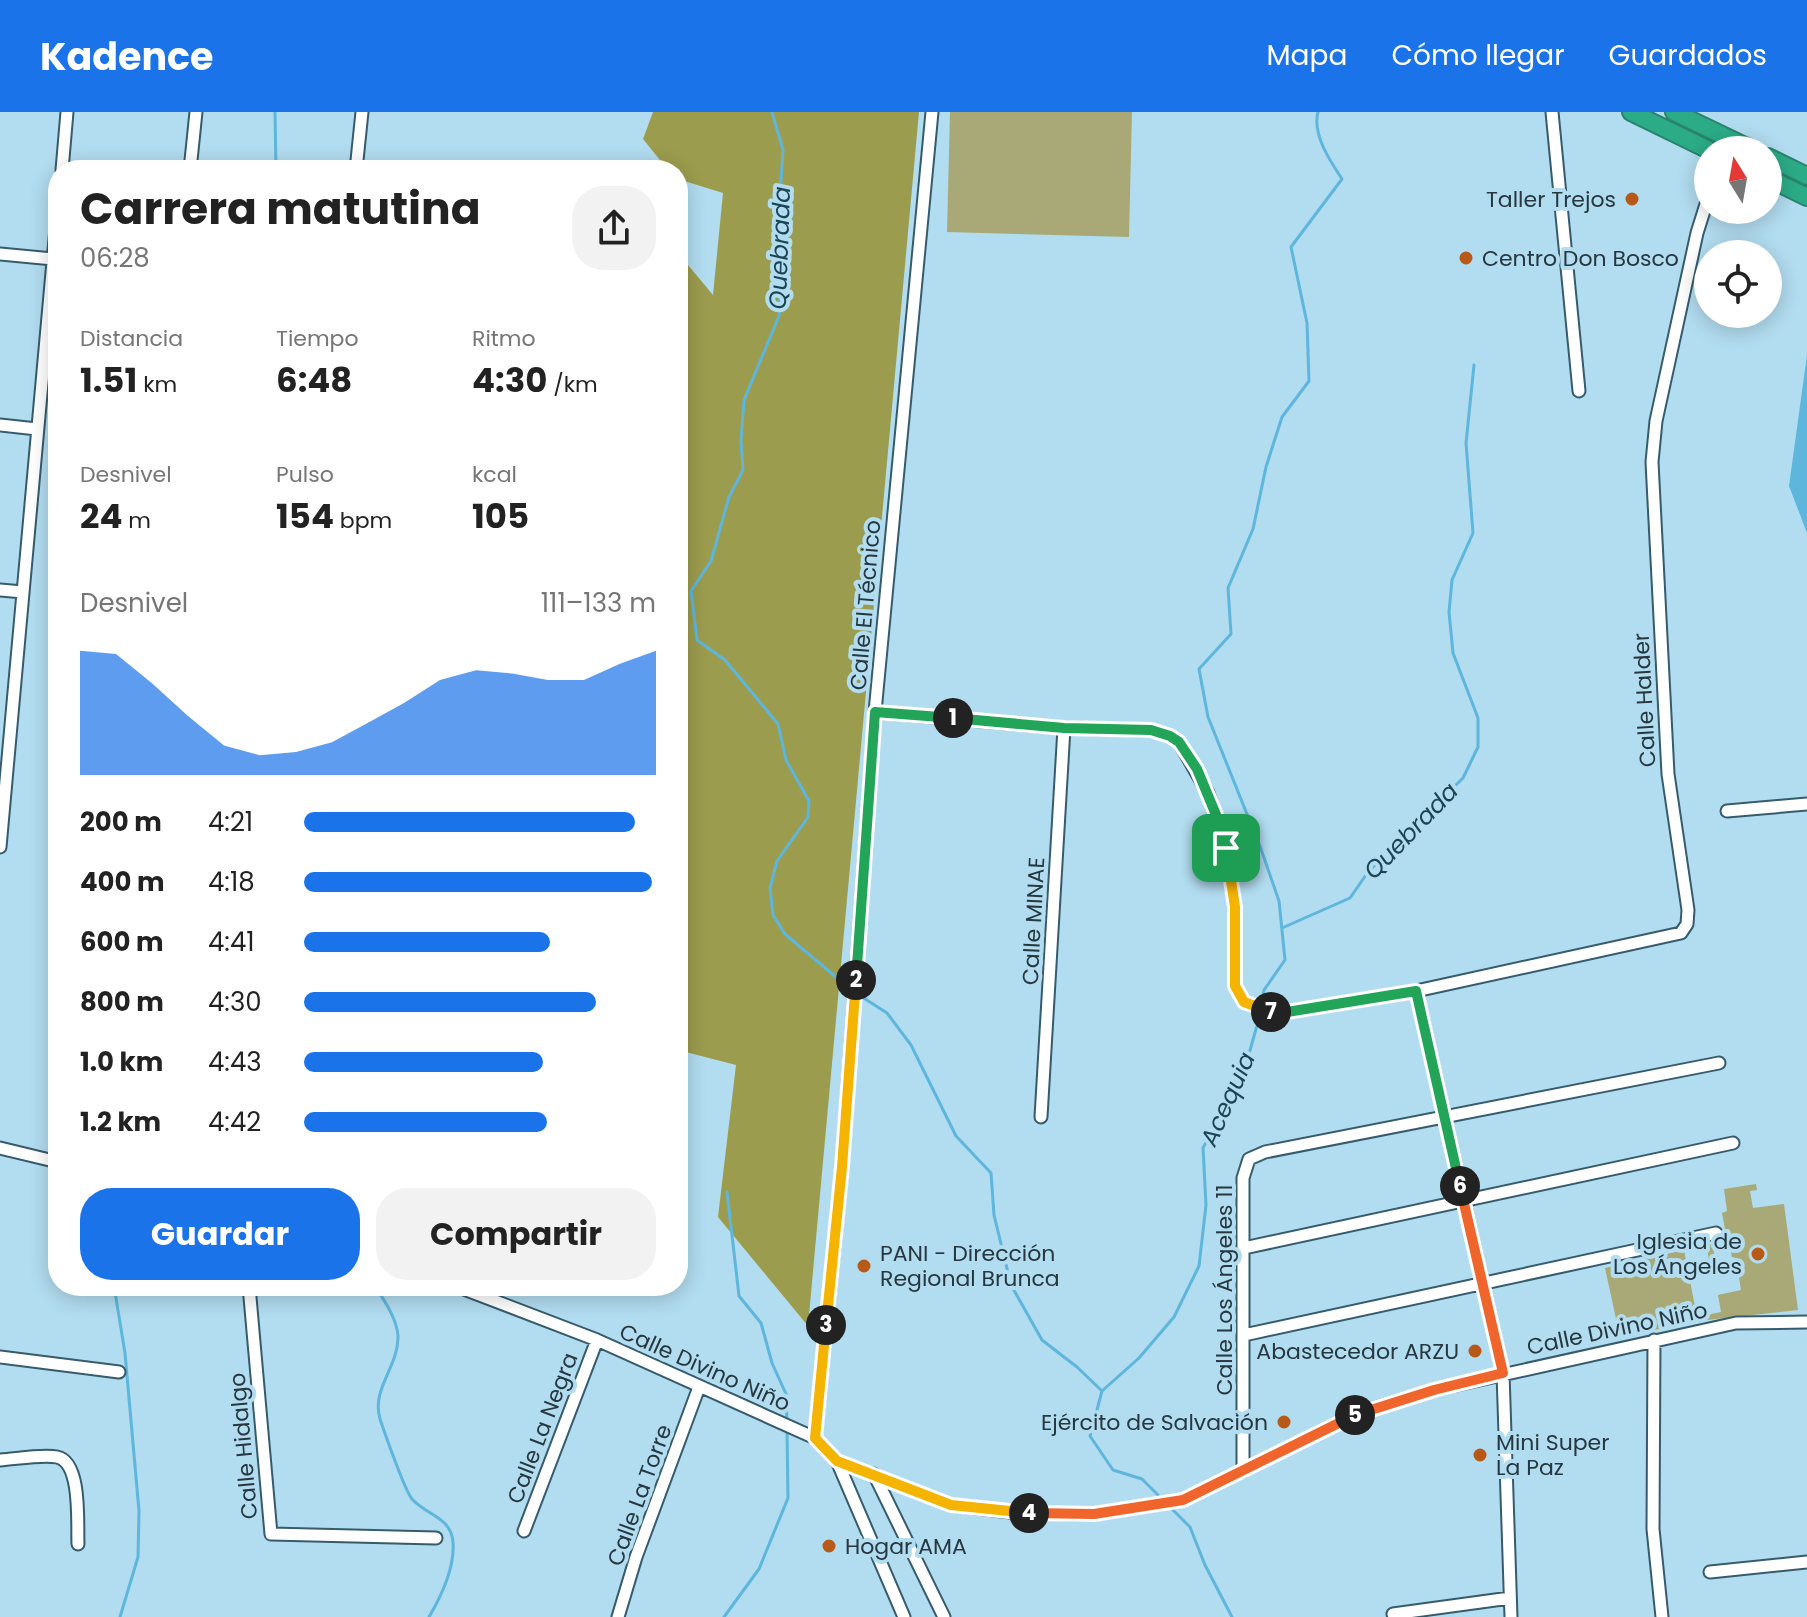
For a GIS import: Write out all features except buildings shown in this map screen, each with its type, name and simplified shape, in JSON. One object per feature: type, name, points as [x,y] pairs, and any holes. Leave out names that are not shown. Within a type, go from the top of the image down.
[{"type":"highway","points":[[1631,112],[1694,143]]},
{"type":"highway","points":[[1674,112],[1715,136]]},
{"type":"highway","points":[[1782,164],[1807,176]]},
{"type":"highway","points":[[1782,185],[1807,197]]},
{"type":"street","points":[[63,160],[67,112]]},
{"type":"street","points":[[191,160],[196,112]]},
{"type":"street","points":[[357,160],[362,112]]},
{"type":"street","name":"Calle El Técnico","points":[[815,1438],[842,1167],[875,712],[932,112]]},
{"type":"street","points":[[1552,112],[1579,391]]},
{"type":"street","name":"Calle Halder","points":[[875,712],[1064,728],[1151,730],[1170,736],[1188,753],[1219,822],[1232,874],[1235,986],[1244,1002],[1266,1011],[1281,1013],[1416,991],[1681,933],[1687,924],[1688,910],[1668,774],[1652,462],[1656,421],[1700,224]]},
{"type":"street","points":[[0,254],[48,259]]},
{"type":"street","points":[[0,847],[4,763],[48,312]]},
{"type":"street","points":[[0,425],[37,429]]},
{"type":"street","points":[[0,590],[23,592]]},
{"type":"street","name":"Calle MINAE","points":[[1041,1117],[1064,728]]},
{"type":"street","points":[[1727,811],[1807,804]]},
{"type":"street","points":[[1416,991],[1503,1373],[1511,1617]]},
{"type":"street","points":[[1445,1119],[1719,1063]]},
{"type":"street","name":"Calle Los Ángeles 11","points":[[1243,1471],[1243,1178],[1249,1159],[1265,1152],[1445,1119]]},
{"type":"street","points":[[1244,1248],[1733,1143]]},
{"type":"street","points":[[0,1148],[48,1160]]},
{"type":"street","points":[[1244,1335],[1716,1233]]},
{"type":"street","name":"Calle Hidalgo","points":[[250,1296],[271,1534],[436,1538]]},
{"type":"street","name":"Calle Divino Niño","points":[[482,1296],[597,1340],[815,1438],[837,1461],[951,1505],[1019,1513],[1094,1514],[1183,1500],[1356,1414],[1434,1390],[1736,1323],[1807,1322]]},
{"type":"street","name":"Calle La Negra","points":[[524,1531],[597,1340]]},
{"type":"street","points":[[1654,1340],[1653,1529],[1662,1617]]},
{"type":"street","points":[[0,1357],[119,1372]]},
{"type":"street","name":"Calle La Torre","points":[[618,1617],[636,1557],[699,1387]]},
{"type":"street","points":[[0,1460],[57,1456],[68,1462],[74,1473],[78,1544]]},
{"type":"street","points":[[837,1461],[904,1617]]},
{"type":"street","points":[[874,1474],[944,1617]]},
{"type":"street","points":[[1710,1572],[1807,1562]]},
{"type":"street","points":[[1393,1614],[1510,1598]]},
{"type":"green space","points":[[950,112],[1132,112],[1129,237],[947,232]]},
{"type":"green space","points":[[1756,1184],[1757,1190],[1750,1191],[1753,1208],[1784,1204],[1798,1310],[1698,1321],[1620,1337],[1605,1268],[1684,1250],[1697,1317],[1721,1312],[1718,1295],[1741,1290],[1736,1258],[1732,1257],[1729,1243],[1713,1246],[1715,1262],[1710,1264],[1706,1245],[1727,1240],[1722,1213],[1727,1211],[1724,1189]]},
{"type":"shaded area","points":[[653,112],[919,112],[808,1326],[718,1217],[736,1065],[688,1053],[688,265],[713,295],[723,193],[688,182],[688,160],[660,160],[643,139]]},
{"type":"water","points":[[1807,355],[1807,533],[1789,486]]},
{"type":"waterway","points":[[275,112],[276,160]]},
{"type":"waterway","name":"Quebrada","points":[[772,112],[783,150],[779,316],[744,400],[741,441],[743,470],[729,497],[711,561],[691,591],[697,640],[725,660],[778,724],[786,760],[809,801],[808,817],[777,861],[770,888],[773,915],[785,934],[850,989]]},
{"type":"waterway","name":"Quebrada","points":[[1262,1000],[1264,990],[1285,960],[1279,901],[1208,717],[1199,669],[1231,634],[1228,588],[1253,529],[1266,467],[1282,417],[1309,381],[1307,323],[1291,247],[1342,179],[1320,138],[1318,112]]},
{"type":"waterway","name":"Quebrada","points":[[1282,928],[1350,898],[1368,872],[1463,778],[1478,747],[1478,718],[1453,653],[1449,612],[1452,580],[1473,533],[1466,443],[1474,365]]},
{"type":"waterway","name":"Quebrada","points":[[859,995],[887,1013],[911,1045],[956,1136],[991,1173],[994,1215],[1011,1285],[1042,1340],[1102,1391]]},
{"type":"waterway","name":"Acequia","points":[[1158,1495],[1142,1479],[1113,1470],[1090,1436],[1102,1391],[1139,1358],[1174,1317],[1199,1266],[1206,1205],[1203,1148],[1243,1075],[1260,1015]]},
{"type":"waterway","name":"Quebrada","points":[[727,1192],[739,1296],[761,1323],[772,1363],[786,1394],[787,1423]]},
{"type":"waterway","points":[[116,1296],[125,1353],[139,1511],[138,1557],[120,1617]]},
{"type":"waterway","name":"Quebrada","points":[[381,1296],[393,1316],[398,1336],[379,1398],[380,1419],[409,1494],[448,1527],[453,1542],[450,1571],[429,1617]]},
{"type":"waterway","name":"Quebrada","points":[[724,1617],[759,1569],[788,1498],[787,1431]]},
{"type":"waterway","name":"Acequia","points":[[1173,1510],[1190,1527],[1205,1565],[1232,1617]]},
{"type":"place","name":"Taller Trejos","points":[[1632,199]]},
{"type":"place","name":"Centro Don Bosco","points":[[1466,258]]},
{"type":"place","name":"Iglesia de Los Ángeles","points":[[1758,1254]]},
{"type":"place","name":"PANI - Dirección Regional Brunca","points":[[864,1266]]},
{"type":"place","name":"Abastecedor ARZU","points":[[1475,1351]]},
{"type":"place","name":"Ejército de Salvación","points":[[1284,1422]]},
{"type":"place","name":"Mini Super La Paz","points":[[1480,1455]]},
{"type":"place","name":"Hogar AMA","points":[[829,1546]]},
{"type":"route","points":[[875,712],[1064,728],[1162,732],[1179,742],[1197,769],[1226,848],[1235,907],[1235,986],[1244,1002],[1281,1013],[1416,991],[1503,1373],[1356,1414],[1183,1500],[1094,1514],[1019,1513],[951,1505],[837,1461],[815,1438],[842,1167],[875,712]]}]
